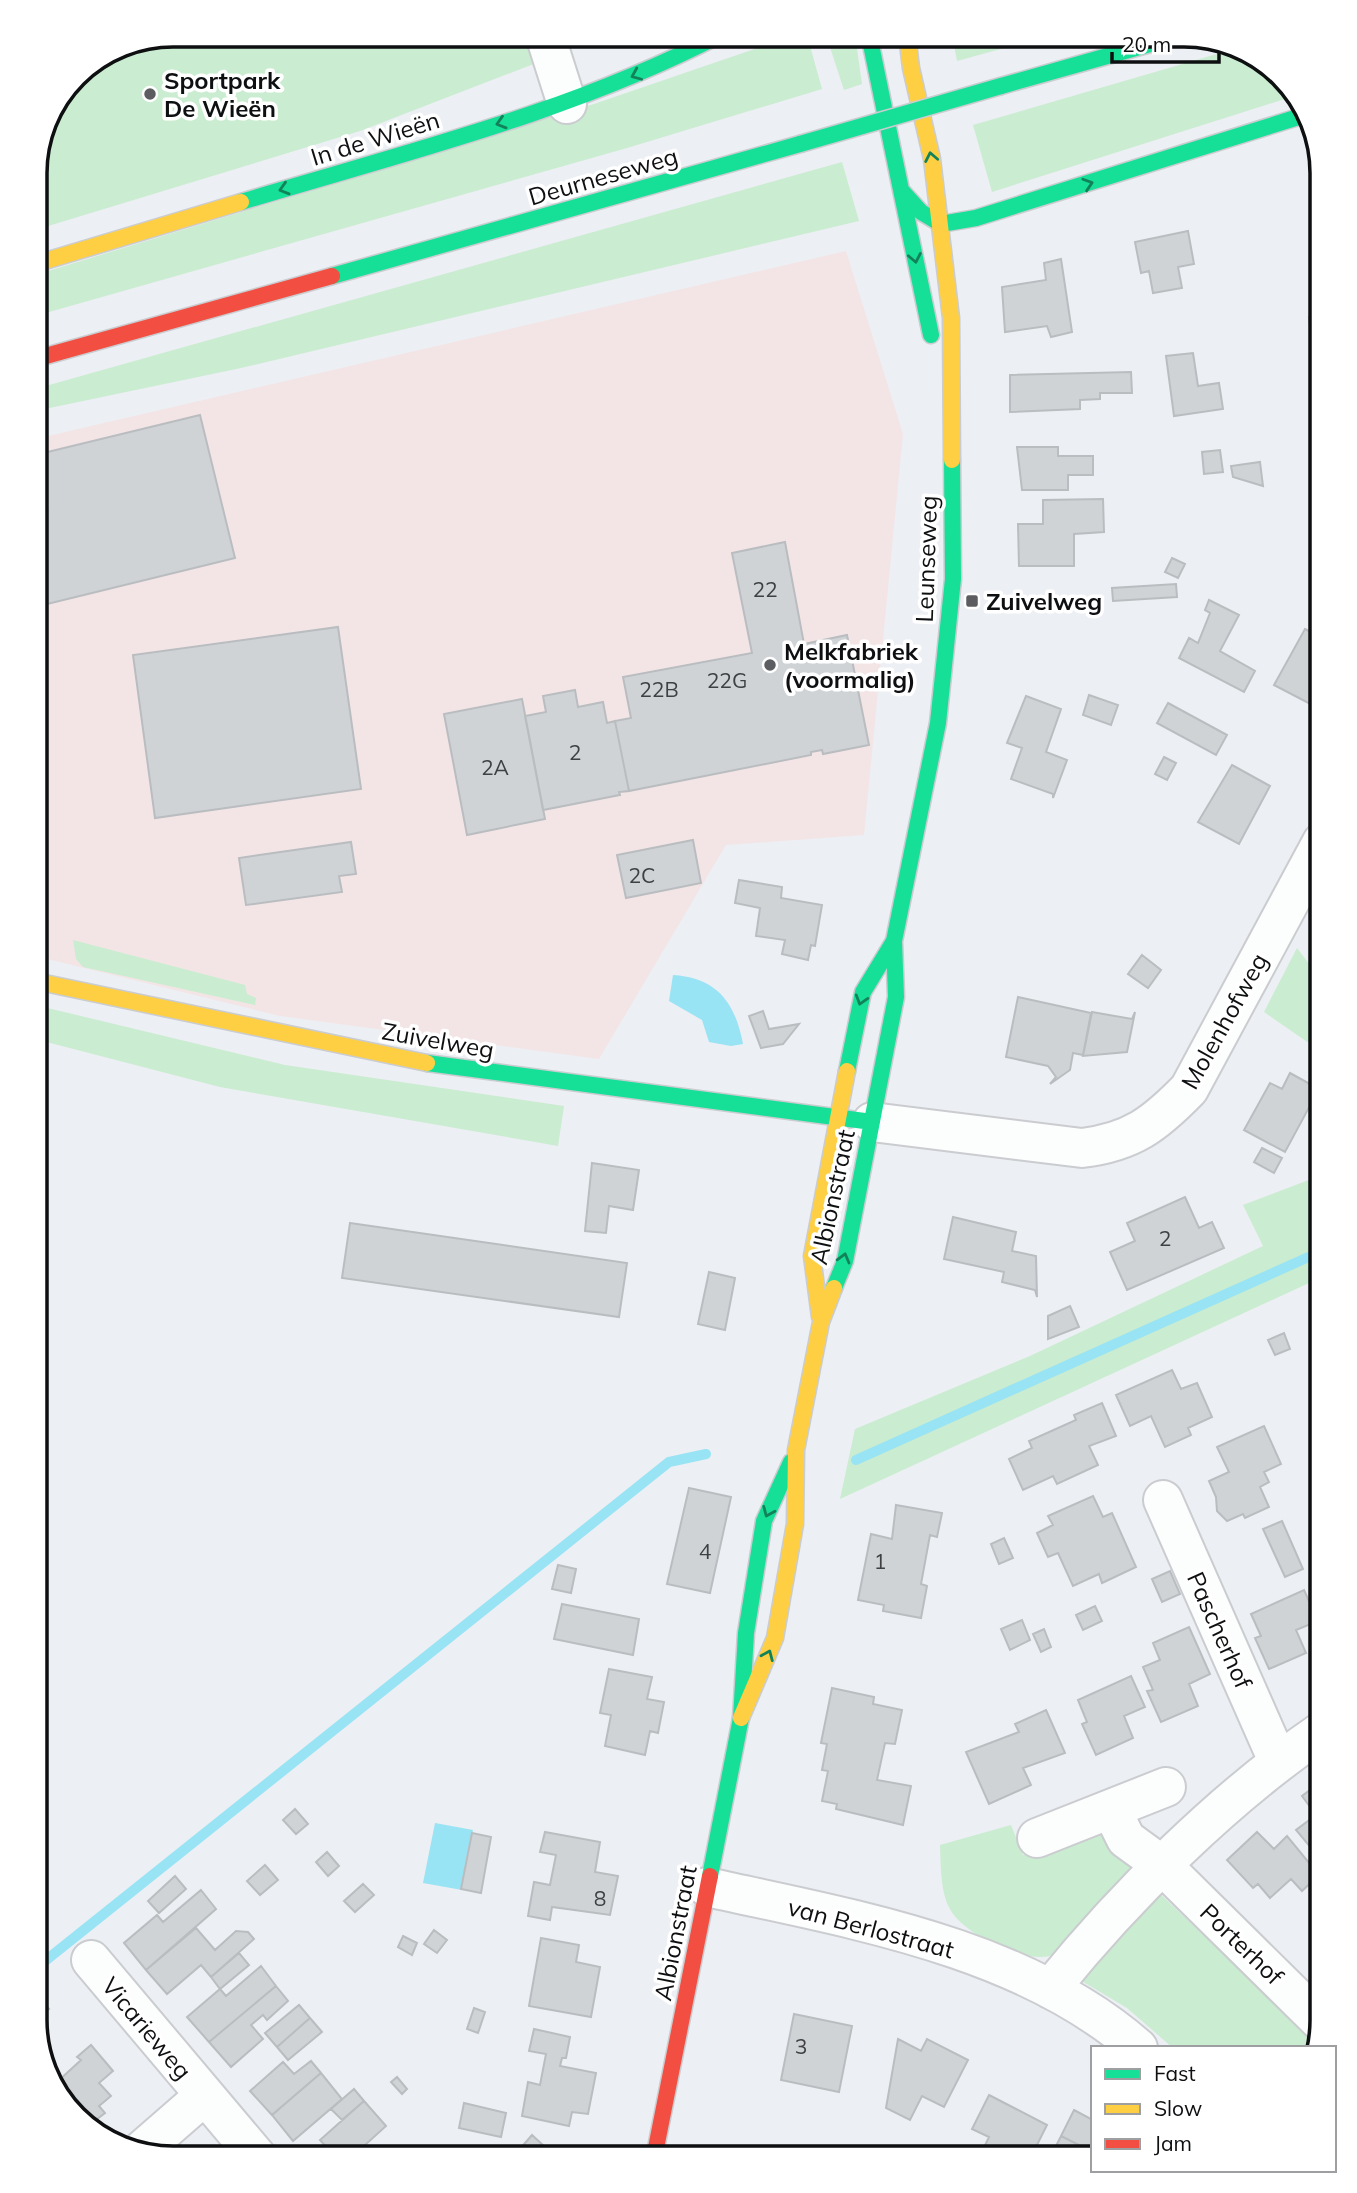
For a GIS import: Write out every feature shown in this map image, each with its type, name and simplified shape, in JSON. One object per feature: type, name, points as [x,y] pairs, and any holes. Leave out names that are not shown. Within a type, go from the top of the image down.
[{"type":"main road","name":"In de Wieën","points":[[48,260],[567,104],[695,48]]},
{"type":"main road","name":"Leunseweg","points":[[872,48],[929,329],[949,382]]},
{"type":"main road","name":"Leunseweg","points":[[855,1120],[896,997],[894,941],[938,723],[953,579],[949,382],[951,318],[942,224],[909,48]]},
{"type":"main road","name":"Deurneseweg","points":[[48,355],[1136,48]]},
{"type":"main road","points":[[902,191],[921,212],[942,224],[986,216],[1297,118]]},
{"type":"main road","name":"Leunseweg","points":[[855,1120],[859,1004],[863,992],[894,941]]},
{"type":"main road","name":"Zuivelweg","points":[[48,984],[439,1066],[855,1120]]},
{"type":"main road","name":"Albionstraat","points":[[821,1322],[812,1256],[855,1120]]},
{"type":"main road","name":"Albionstraat","points":[[741,1718],[775,1638],[796,1524],[796,1450],[821,1322],[845,1261],[855,1120]]},
{"type":"main road","name":"Albionstraat","points":[[655,2145],[741,1718],[746,1633],[764,1521],[796,1450]]},
{"type":"street","points":[[549,47],[567,104]]},
{"type":"street","name":"Molenhofweg","points":[[855,1120],[1082,1148],[1112,1144],[1140,1133],[1166,1112],[1189,1088],[1310,864]]},
{"type":"street","name":"Pascherhof","points":[[1163,1500],[1278,1761]]},
{"type":"street","points":[[1050,1989],[1085,1945],[1163,1866],[1278,1761],[1310,1739]]},
{"type":"street","points":[[1037,1838],[1166,1787]]},
{"type":"street","points":[[1111,1809],[1126,1839],[1163,1866]]},
{"type":"street","name":"Porterhof","points":[[1163,1866],[1310,2011]]},
{"type":"street","name":"van Berlostraat","points":[[707,1887],[936,1940],[1050,1989],[1135,2046]]},
{"type":"street","name":"Vicarieweg","points":[[90,1961],[247,2145]]},
{"type":"street","name":"Vicarieweg","points":[[150,2143],[204,2096]]},
{"type":"shaded area","points":[[846,251],[903,434],[864,835],[726,845],[599,1059],[280,1016],[48,959],[48,436]]},
{"type":"green space","points":[[174,47],[540,47],[544,60],[360,131],[48,226],[48,165],[54,133],[60,118],[73,97],[90,79],[110,64],[133,54]]},
{"type":"green space","points":[[758,48],[811,48],[822,89],[627,148],[48,312],[48,271],[594,104]]},
{"type":"green space","points":[[830,48],[857,48],[862,84],[844,90]]},
{"type":"green space","points":[[954,48],[1005,48],[957,61]]},
{"type":"green space","points":[[1220,53],[1254,69],[1285,99],[992,192],[973,125]]},
{"type":"green space","points":[[842,162],[859,221],[241,368],[48,408],[48,385]]},
{"type":"green space","points":[[73,940],[245,985],[247,994],[256,998],[255,1005],[83,967],[76,959]]},
{"type":"green space","points":[[1297,948],[1310,965],[1310,1044],[1264,1012]]},
{"type":"green space","points":[[48,1008],[285,1065],[564,1106],[558,1146],[220,1087],[48,1042]]},
{"type":"green space","points":[[1310,1180],[1310,1283],[840,1499],[855,1429],[1030,1356],[1263,1246],[1243,1205]]},
{"type":"green space","points":[[1011,1825],[1023,1855],[1100,1829],[1130,1858],[1130,1872],[1080,1930],[1053,1955],[1027,1956],[981,1937],[957,1919],[944,1894],[940,1845]]},
{"type":"green space","points":[[1157,1891],[1309,2034],[1306,2046],[1171,2046],[1127,2008],[1075,1977]]},
{"type":"water","points":[[673,975],[701,981],[722,995],[735,1016],[743,1044],[731,1046],[709,1042],[702,1020],[669,1001]]},
{"type":"water","points":[[435,1823],[473,1830],[462,1890],[423,1883]]},
{"type":"building","points":[[1188,231],[1194,264],[1178,267],[1182,288],[1153,293],[1149,271],[1141,273],[1135,242]]},
{"type":"building","points":[[1061,259],[1072,332],[1051,337],[1047,326],[1005,332],[1002,287],[1046,280],[1044,263]]},
{"type":"building","points":[[1193,353],[1198,386],[1219,383],[1223,409],[1174,416],[1166,356]]},
{"type":"building","points":[[1131,372],[1132,393],[1100,393],[1100,399],[1080,400],[1080,409],[1010,412],[1010,375]]},
{"type":"building","points":[[200,415],[235,558],[48,604],[48,452]]},
{"type":"building","points":[[1017,447],[1058,447],[1058,456],[1093,456],[1093,475],[1068,475],[1068,490],[1022,490]]},
{"type":"building","points":[[1220,450],[1223,472],[1204,474],[1202,452]]},
{"type":"building","points":[[1260,462],[1263,486],[1233,477],[1231,466]]},
{"type":"building","points":[[1103,499],[1104,532],[1074,534],[1074,566],[1019,566],[1018,524],[1043,524],[1043,500]]},
{"type":"building","name":"Melkfabriek (voormalig)","points":[[785,542],[804,644],[847,635],[869,745],[823,754],[822,750],[811,752],[811,755],[629,791],[615,721],[631,718],[623,677],[752,653],[732,553]]},
{"type":"building","points":[[1172,558],[1185,564],[1178,578],[1165,572]]},
{"type":"building","points":[[1176,584],[1177,597],[1113,601],[1112,588]]},
{"type":"building","points":[[1209,600],[1239,615],[1220,651],[1255,671],[1244,692],[1179,658],[1189,638],[1198,643],[1210,613],[1205,610]]},
{"type":"building","points":[[338,627],[361,789],[155,818],[133,655]]},
{"type":"building","points":[[1305,629],[1310,632],[1310,704],[1274,685]]},
{"type":"building","points":[[575,690],[578,707],[603,702],[607,723],[615,721],[629,791],[543,810],[525,716],[546,712],[543,696]]},
{"type":"building","points":[[1089,695],[1118,705],[1111,725],[1083,715]]},
{"type":"building","points":[[1026,696],[1061,709],[1046,752],[1067,760],[1053,798],[1053,794],[1011,779],[1022,748],[1007,743]]},
{"type":"building","points":[[522,699],[545,819],[467,835],[444,714]]},
{"type":"building","points":[[1168,703],[1227,735],[1216,755],[1157,723]]},
{"type":"building","points":[[1164,757],[1176,763],[1167,780],[1155,774]]},
{"type":"building","points":[[1232,765],[1270,786],[1239,844],[1198,822]]},
{"type":"building","points":[[693,840],[701,883],[626,898],[617,855]]},
{"type":"building","points":[[351,842],[356,874],[339,876],[342,892],[246,905],[239,858]]},
{"type":"building","points":[[739,880],[782,887],[781,898],[822,905],[815,946],[811,945],[808,960],[782,954],[785,940],[756,936],[760,908],[735,903]]},
{"type":"building","points":[[1142,955],[1161,970],[1148,988],[1128,974]]},
{"type":"building","points":[[1018,997],[1091,1013],[1083,1055],[1073,1053],[1070,1070],[1050,1084],[1056,1077],[1048,1066],[1006,1057]]},
{"type":"building","points":[[763,1011],[769,1029],[799,1024],[783,1044],[761,1048],[749,1016]]},
{"type":"building","points":[[1092,1012],[1132,1019],[1135,1012],[1127,1052],[1083,1056]]},
{"type":"building","points":[[1290,1073],[1310,1084],[1310,1106],[1285,1152],[1244,1130],[1270,1083],[1282,1089]]},
{"type":"building","points":[[1262,1148],[1282,1158],[1274,1173],[1254,1162]]},
{"type":"building","points":[[592,1163],[639,1170],[633,1210],[609,1206],[606,1233],[585,1231]]},
{"type":"building","points":[[1185,1197],[1199,1228],[1212,1222],[1224,1248],[1127,1290],[1110,1252],[1135,1241],[1127,1223]]},
{"type":"building","points":[[953,1217],[1016,1232],[1012,1251],[1036,1256],[1037,1297],[1035,1290],[1002,1282],[1004,1272],[944,1259]]},
{"type":"building","points":[[350,1223],[627,1263],[619,1317],[342,1278]]},
{"type":"building","points":[[709,1272],[735,1278],[725,1330],[698,1324]]},
{"type":"building","points":[[1070,1306],[1079,1327],[1048,1339],[1048,1316]]},
{"type":"building","points":[[1284,1333],[1290,1349],[1275,1355],[1268,1340]]},
{"type":"building","points":[[1172,1370],[1181,1389],[1197,1383],[1212,1417],[1188,1428],[1191,1435],[1165,1447],[1151,1416],[1130,1426],[1116,1395]]},
{"type":"building","points":[[1102,1403],[1116,1436],[1089,1446],[1098,1465],[1057,1484],[1053,1476],[1023,1490],[1009,1459],[1032,1448],[1029,1441],[1076,1420],[1074,1415]]},
{"type":"building","points":[[1264,1426],[1281,1464],[1264,1472],[1269,1482],[1260,1487],[1269,1507],[1245,1518],[1243,1514],[1227,1521],[1217,1511],[1216,1497],[1209,1481],[1229,1472],[1217,1447]]},
{"type":"building","points":[[689,1488],[731,1497],[710,1593],[667,1584]]},
{"type":"building","points":[[1093,1496],[1103,1517],[1112,1513],[1136,1567],[1102,1583],[1099,1574],[1073,1586],[1058,1553],[1048,1557],[1037,1533],[1053,1525],[1048,1516]]},
{"type":"building","points":[[896,1505],[942,1513],[937,1537],[930,1535],[921,1584],[927,1586],[921,1618],[883,1611],[884,1605],[858,1600],[871,1534],[892,1539]]},
{"type":"building","points":[[1282,1521],[1303,1569],[1285,1577],[1263,1529]]},
{"type":"building","points":[[1004,1538],[1013,1558],[999,1564],[991,1544]]},
{"type":"building","points":[[558,1565],[576,1569],[571,1593],[552,1589]]},
{"type":"building","points":[[1170,1571],[1180,1594],[1162,1602],[1152,1579]]},
{"type":"building","points":[[1304,1590],[1310,1603],[1310,1624],[1296,1630],[1306,1653],[1269,1669],[1255,1638],[1261,1636],[1251,1614]]},
{"type":"building","points":[[562,1604],[639,1619],[633,1655],[554,1639]]},
{"type":"building","points":[[1095,1606],[1102,1621],[1083,1630],[1076,1615]]},
{"type":"building","points":[[1022,1620],[1030,1640],[1010,1650],[1001,1629]]},
{"type":"building","points":[[1189,1627],[1210,1674],[1189,1684],[1198,1706],[1161,1722],[1147,1691],[1153,1690],[1143,1667],[1160,1660],[1153,1643]]},
{"type":"building","points":[[1044,1629],[1051,1647],[1041,1652],[1033,1634]]},
{"type":"building","points":[[609,1669],[652,1677],[647,1699],[664,1702],[658,1733],[650,1731],[645,1755],[605,1746],[611,1715],[600,1713]]},
{"type":"building","points":[[1131,1676],[1145,1707],[1124,1716],[1133,1738],[1096,1755],[1082,1724],[1087,1722],[1078,1700]]},
{"type":"building","points":[[832,1688],[874,1697],[873,1704],[902,1710],[895,1744],[885,1743],[877,1780],[911,1786],[903,1825],[836,1809],[837,1804],[822,1801],[828,1771],[822,1770],[827,1744],[821,1743]]},
{"type":"building","points":[[1046,1710],[1065,1753],[1023,1768],[1031,1785],[989,1804],[966,1752],[1019,1732],[1015,1724]]},
{"type":"building","points":[[1310,1790],[1310,1807],[1302,1796]]},
{"type":"building","points":[[295,1809],[308,1824],[296,1834],[283,1820]]},
{"type":"building","points":[[1310,1820],[1310,1847],[1296,1830]]},
{"type":"building","points":[[545,1832],[600,1842],[595,1872],[618,1876],[610,1915],[552,1907],[550,1920],[528,1916],[534,1882],[550,1885],[556,1855],[540,1852]]},
{"type":"building","points":[[1257,1832],[1274,1849],[1287,1836],[1310,1864],[1310,1883],[1302,1891],[1291,1879],[1270,1898],[1258,1884],[1253,1888],[1227,1860]]},
{"type":"building","points":[[472,1833],[491,1837],[481,1893],[461,1889]]},
{"type":"building","points":[[327,1852],[339,1866],[328,1876],[316,1862]]},
{"type":"building","points":[[265,1865],[278,1880],[260,1895],[247,1881]]},
{"type":"building","points":[[175,1876],[186,1889],[159,1913],[148,1901]]},
{"type":"building","points":[[363,1884],[374,1895],[355,1912],[344,1901]]},
{"type":"building","points":[[201,1890],[216,1909],[146,1970],[124,1943],[157,1915],[163,1922]]},
{"type":"building","points":[[196,1928],[215,1950],[236,1931],[248,1932],[254,1939],[211,1977],[201,1965],[167,1994],[146,1970]]},
{"type":"building","points":[[434,1930],[447,1940],[437,1953],[424,1944]]},
{"type":"building","points":[[403,1936],[417,1943],[412,1955],[398,1947]]},
{"type":"building","points":[[541,1938],[579,1945],[576,1962],[600,1967],[591,2017],[529,2006]]},
{"type":"building","points":[[239,1953],[249,1965],[220,1989],[211,1977]]},
{"type":"building","points":[[261,1966],[276,1986],[209,2042],[187,2017],[220,1989],[226,1996]]},
{"type":"building","points":[[276,1986],[288,2001],[267,2020],[263,2015],[251,2025],[263,2039],[231,2067],[209,2042]]},
{"type":"building","points":[[299,2005],[310,2018],[277,2047],[265,2033]]},
{"type":"building","points":[[474,2008],[485,2012],[478,2033],[467,2029]]},
{"type":"building","points":[[794,2014],[852,2026],[839,2092],[781,2080]]},
{"type":"building","points":[[310,2018],[322,2032],[288,2060],[277,2047]]},
{"type":"building","points":[[534,2029],[570,2037],[566,2058],[562,2058],[560,2066],[596,2073],[588,2114],[572,2112],[569,2126],[522,2116],[528,2082],[540,2085],[546,2054],[529,2051]]},
{"type":"building","points":[[898,2039],[921,2051],[927,2039],[968,2060],[944,2107],[922,2096],[910,2120],[886,2108]]},
{"type":"building","points":[[91,2045],[113,2071],[99,2083],[111,2096],[99,2106],[105,2113],[97,2119],[79,2103],[62,2078],[81,2060],[77,2057]]},
{"type":"building","points":[[311,2061],[321,2073],[272,2115],[250,2091],[283,2062],[294,2074]]},
{"type":"building","points":[[321,2073],[342,2099],[293,2141],[272,2115]]},
{"type":"building","points":[[397,2077],[407,2089],[402,2094],[391,2082]]},
{"type":"building","points":[[354,2089],[364,2101],[342,2120],[331,2109]]},
{"type":"building","points":[[989,2095],[1047,2125],[1037,2146],[985,2146],[989,2137],[972,2129]]},
{"type":"building","points":[[364,2101],[386,2126],[365,2145],[325,2145],[320,2140]]},
{"type":"building","points":[[464,2103],[506,2113],[501,2137],[459,2128]]},
{"type":"building","points":[[1074,2110],[1091,2119],[1091,2146],[1081,2146],[1061,2136]]},
{"type":"building","points":[[532,2135],[543,2145],[523,2145]]},
{"type":"building","points":[[1061,2136],[1081,2146],[1056,2146]]},
{"type":"waterway","points":[[856,1460],[1310,1256]]},
{"type":"waterway","points":[[47,1959],[669,1462],[706,1454]]},
{"type":"traffic: fast","points":[[241,202],[545,109],[663,63],[695,48]]},
{"type":"traffic: fast","points":[[872,48],[931,335]]},
{"type":"traffic: fast","points":[[1001,86],[1136,48]]},
{"type":"traffic: fast","points":[[800,144],[1001,86]]},
{"type":"traffic: fast","points":[[902,191],[921,212],[941,224],[976,218],[1297,118]]},
{"type":"traffic: fast","points":[[332,276],[800,144]]},
{"type":"traffic: fast","points":[[834,1288],[845,1261],[896,997],[894,941],[938,723],[953,579],[952,460]]},
{"type":"traffic: fast","points":[[847,1071],[863,992],[894,941]]},
{"type":"traffic: fast","points":[[427,1063],[872,1122]]},
{"type":"traffic: fast","points":[[710,1876],[741,1718],[746,1633],[764,1521],[791,1462]]},
{"type":"traffic: slow","points":[[909,48],[932,159],[951,318],[952,460]]},
{"type":"traffic: slow","points":[[48,260],[241,202]]},
{"type":"traffic: slow","points":[[48,984],[427,1063]]},
{"type":"traffic: slow","points":[[820,1317],[812,1256],[847,1071]]},
{"type":"traffic: slow","points":[[741,1718],[775,1638],[795,1524],[796,1450],[821,1322],[834,1288]]},
{"type":"traffic: jam","points":[[48,355],[332,276]]},
{"type":"traffic: jam","points":[[656,2145],[710,1876]]},
{"type":"place","name":"Sportpark De Wieën","points":[[150,94]]},
{"type":"place","name":"Zuivelweg","points":[[972,601]]},
{"type":"place","name":"Melkfabriek (voormalig)","points":[[770,665]]}]
